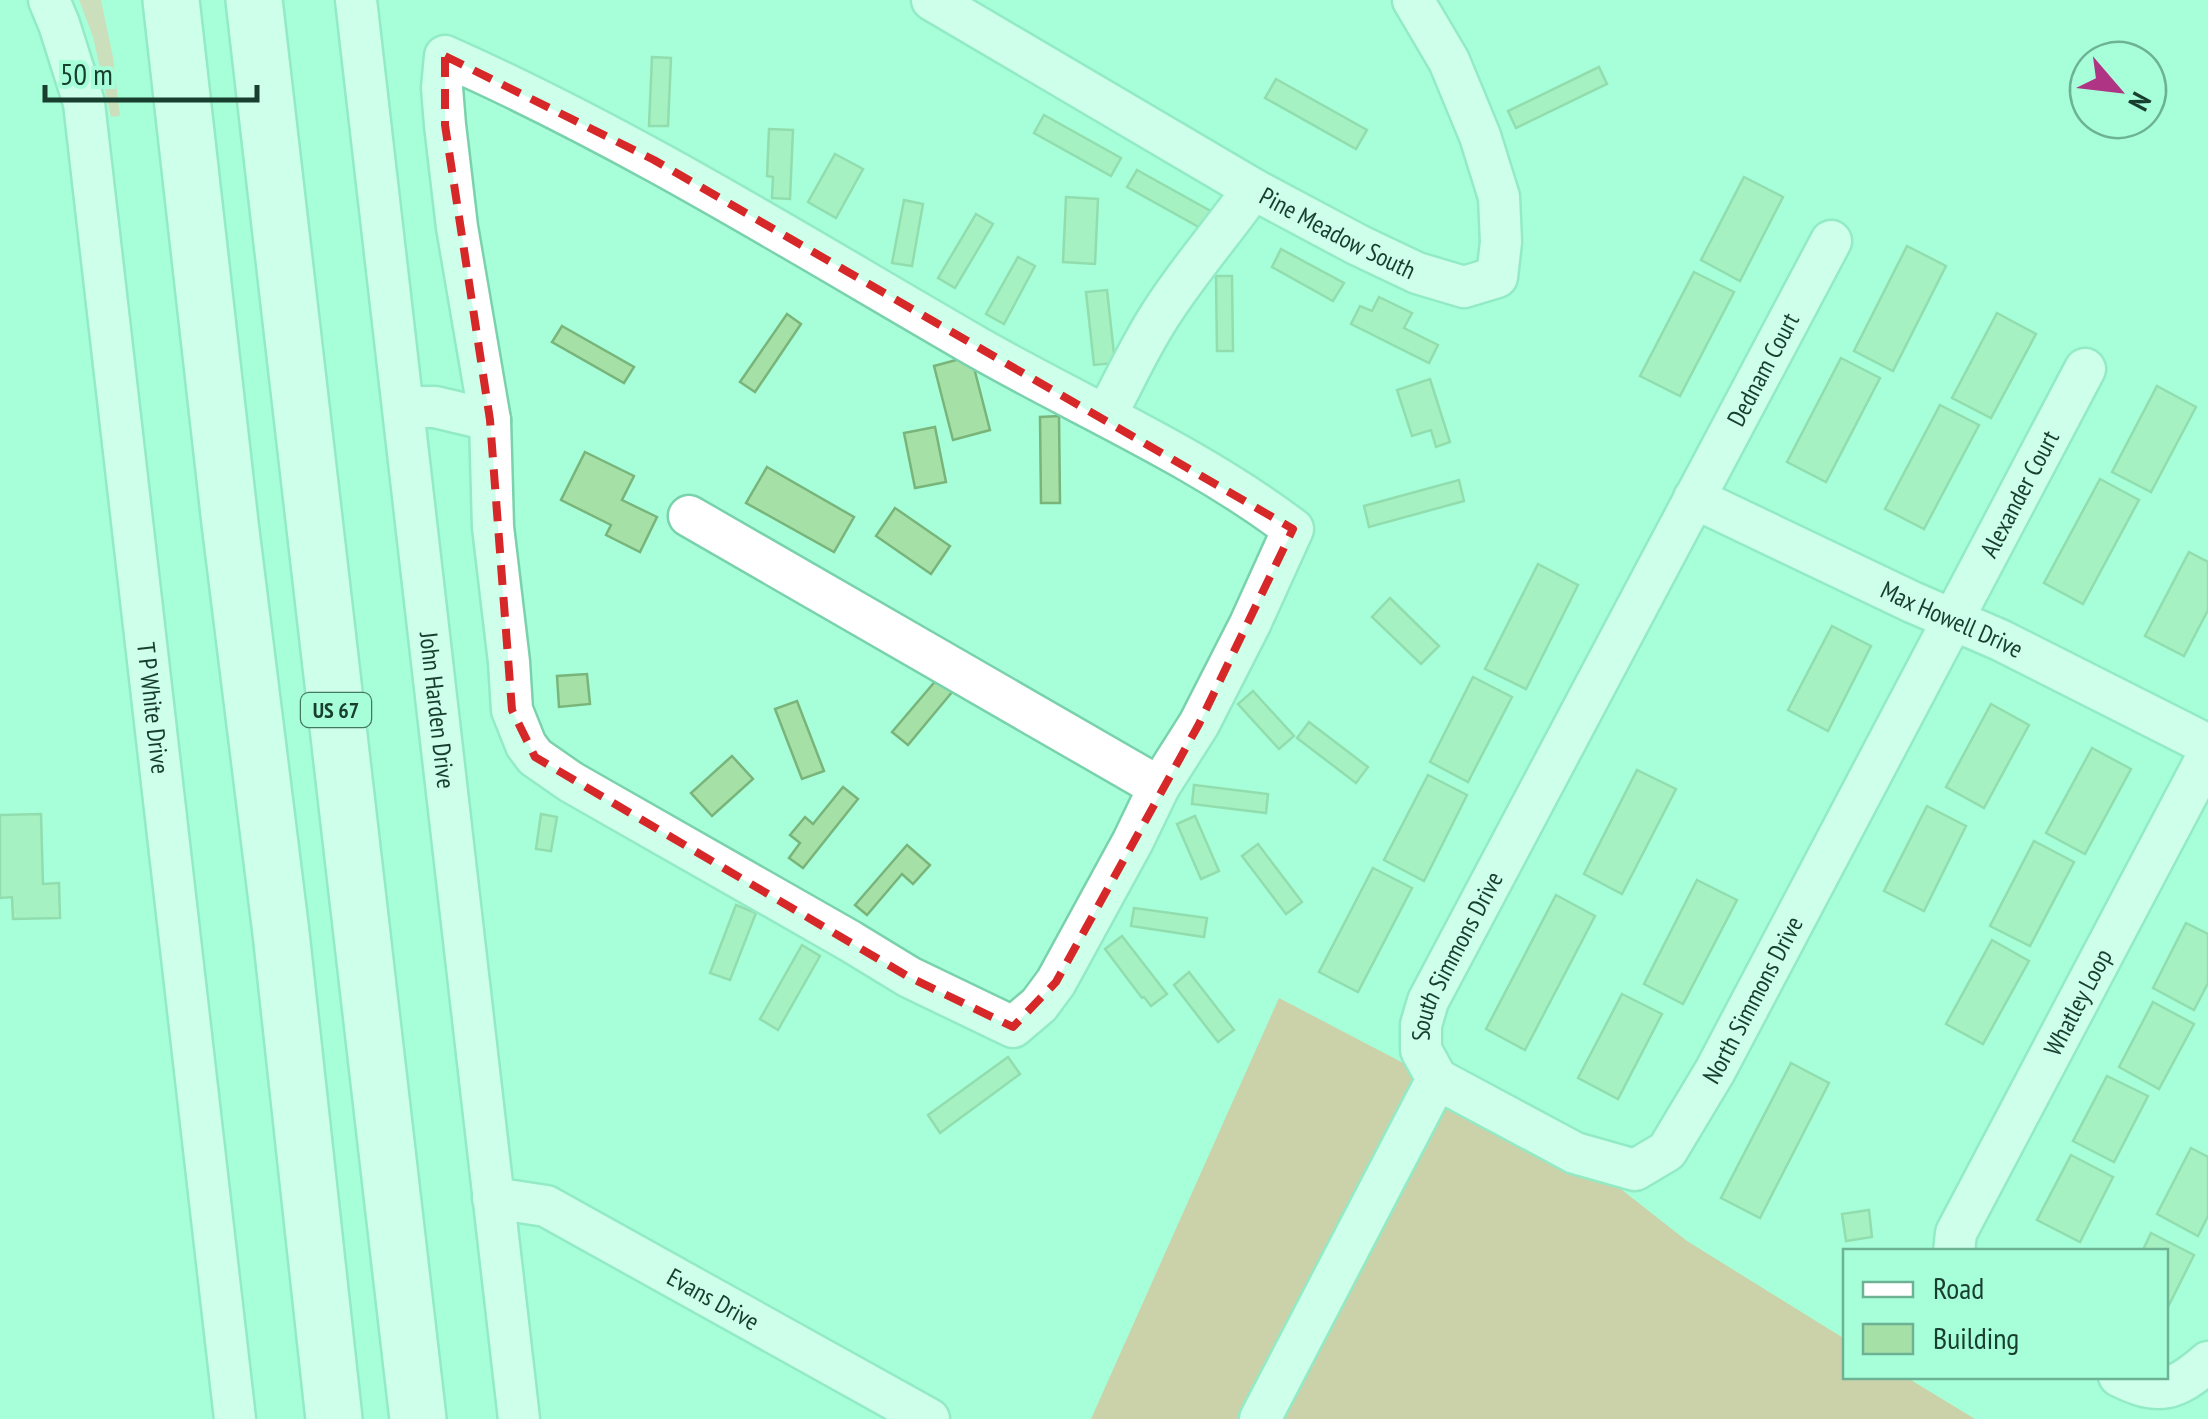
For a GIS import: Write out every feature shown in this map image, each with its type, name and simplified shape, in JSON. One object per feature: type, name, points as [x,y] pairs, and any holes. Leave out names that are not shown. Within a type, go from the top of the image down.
[{"type":"highway","points":[[152,0],[192,189]]},
{"type":"highway","points":[[171,0],[279,913],[334,1419]]},
{"type":"highway","name":"US 67","points":[[257,10],[418,1419]]},
{"type":"street","name":"T P White Drive","points":[[49,0],[84,104],[236,1419]]},
{"type":"street","name":"John Harden Drive","points":[[356,0],[519,1419]]},
{"type":"street","name":"Pine Meadow South","points":[[932,0],[1252,189],[1417,273],[1464,287],[1497,277],[1501,242],[1499,197],[1449,61],[1413,0]]},
{"type":"street","points":[[445,56],[515,87],[654,160],[982,350],[1106,414],[1264,507],[1293,529],[1200,724],[1159,787],[1056,982],[1013,1027],[909,978],[571,782],[535,756],[526,745],[512,710],[493,527],[490,420],[447,142],[442,88],[445,56]]},
{"type":"street","points":[[1106,414],[1158,319],[1252,189]]},
{"type":"street","name":"Dednam Court","points":[[1694,498],[1831,241]]},
{"type":"street","name":"Alexander Court","points":[[1954,620],[2085,369]]},
{"type":"street","points":[[403,407],[435,407],[490,420]]},
{"type":"street","name":"Max Howell Drive","points":[[1694,498],[2000,640],[2208,745]]},
{"type":"street","name":"South Simmons Drive","points":[[1260,1419],[1436,1079],[1420,1050],[1421,1025],[1428,1001],[1694,498]]},
{"type":"street","points":[[689,516],[1159,787]]},
{"type":"street","name":"North Simmons Drive","points":[[1436,1079],[1575,1153],[1636,1170],[1666,1150],[1724,1054],[1954,620]]},
{"type":"street","name":"Whatley Loop","points":[[1954,1249],[1956,1234],[2208,755]]},
{"type":"street","name":"Evans Drive","points":[[493,1198],[546,1206],[929,1419]]},
{"type":"street","points":[[2125,1379],[2142,1388],[2172,1388],[2208,1362]]},
{"type":"highlighted area","points":[[445,56],[654,160],[1293,529],[1199,724],[1056,982],[1013,1027],[909,977],[535,757],[512,710],[490,420],[445,125]]},
{"type":"shaded area","points":[[79,0],[101,0],[120,116],[111,117],[93,37]]},
{"type":"shaded area","points":[[1279,998],[1575,1153],[1687,1241],[1843,1338],[1843,1379],[1909,1379],[1975,1419],[1091,1419]]},
{"type":"building","points":[[652,57],[671,58],[668,126],[649,126]]},
{"type":"building","points":[[1599,67],[1607,84],[1516,128],[1508,111]]},
{"type":"building","points":[[1276,79],[1367,130],[1356,149],[1265,98]]},
{"type":"building","points":[[1044,115],[1121,158],[1111,176],[1034,133]]},
{"type":"building","points":[[769,129],[793,130],[790,199],[772,198],[773,177],[767,176]]},
{"type":"building","points":[[835,154],[863,169],[836,218],[808,202]]},
{"type":"building","points":[[1137,170],[1216,214],[1206,231],[1127,187]]},
{"type":"building","points":[[1744,177],[1783,197],[1740,281],[1701,260]]},
{"type":"building","points":[[1066,197],[1098,199],[1095,264],[1063,262]]},
{"type":"building","points":[[904,200],[923,204],[912,266],[892,263]]},
{"type":"building","points":[[976,214],[993,224],[955,288],[938,278]]},
{"type":"building","points":[[1907,246],[1946,266],[1893,371],[1854,351]]},
{"type":"building","points":[[1281,249],[1344,283],[1333,301],[1272,267]]},
{"type":"building","points":[[1018,257],[1035,266],[1004,324],[986,314]]},
{"type":"building","points":[[1694,272],[1734,292],[1680,396],[1640,376]]},
{"type":"building","points":[[1216,276],[1232,276],[1233,351],[1217,351]]},
{"type":"building","points":[[1107,290],[1115,363],[1094,365],[1086,292]]},
{"type":"building","points":[[1379,297],[1412,313],[1404,328],[1438,345],[1429,363],[1351,324],[1360,306],[1372,311]]},
{"type":"building","points":[[1997,313],[2036,334],[1991,418],[1952,398]]},
{"type":"building","points":[[787,314],[801,324],[755,392],[740,382]]},
{"type":"building","points":[[562,326],[634,367],[624,383],[552,342]]},
{"type":"building","points":[[971,356],[990,430],[953,440],[934,366]]},
{"type":"building","points":[[1841,358],[1880,378],[1826,482],[1787,462]]},
{"type":"building","points":[[1430,379],[1450,442],[1436,447],[1431,430],[1412,436],[1397,390]]},
{"type":"building","points":[[2157,386],[2196,407],[2151,492],[2112,472]]},
{"type":"building","points":[[1940,405],[1979,425],[1924,529],[1885,509]]},
{"type":"building","points":[[1059,416],[1060,503],[1041,503],[1040,417]]},
{"type":"building","points":[[935,427],[946,482],[915,488],[904,433]]},
{"type":"building","points":[[585,452],[634,476],[622,500],[657,517],[640,552],[606,535],[611,525],[561,500]]},
{"type":"building","points":[[767,467],[854,517],[834,552],[746,503]]},
{"type":"building","points":[[2100,479],[2139,500],[2083,604],[2044,583]]},
{"type":"building","points":[[1459,480],[1464,501],[1369,527],[1364,506]]},
{"type":"building","points":[[895,508],[950,546],[931,574],[876,536]]},
{"type":"building","points":[[2189,552],[2208,562],[2208,610],[2184,656],[2145,636]]},
{"type":"building","points":[[1538,564],[1578,585],[1526,689],[1485,669]]},
{"type":"building","points":[[1390,598],[1439,646],[1421,664],[1372,617]]},
{"type":"building","points":[[1832,626],[1871,646],[1828,731],[1788,710]]},
{"type":"building","points":[[587,674],[590,704],[559,707],[557,676]]},
{"type":"building","points":[[1473,677],[1512,697],[1468,782],[1430,762]]},
{"type":"building","points":[[938,678],[953,691],[908,745],[892,732]]},
{"type":"building","points":[[1253,691],[1294,736],[1279,749],[1238,704]]},
{"type":"building","points":[[797,701],[824,771],[802,779],[775,709]]},
{"type":"building","points":[[1991,704],[2029,725],[1984,808],[1946,787]]},
{"type":"building","points":[[1309,722],[1368,767],[1356,783],[1297,738]]},
{"type":"building","points":[[2092,748],[2131,769],[2085,854],[2046,833]]},
{"type":"building","points":[[732,756],[753,779],[712,816],[691,793]]},
{"type":"building","points":[[1637,770],[1676,789],[1622,894],[1584,874]]},
{"type":"building","points":[[1428,775],[1467,795],[1424,881],[1384,860]]},
{"type":"building","points":[[1194,785],[1268,794],[1266,813],[1192,804]]},
{"type":"building","points":[[843,787],[858,799],[803,868],[789,858],[800,843],[790,835],[805,817],[813,824]]},
{"type":"building","points":[[1927,806],[1966,826],[1924,911],[1884,891]]},
{"type":"building","points":[[41,814],[43,884],[59,883],[60,918],[13,919],[12,897],[0,898],[0,815]]},
{"type":"building","points":[[541,814],[557,817],[551,851],[536,849]]},
{"type":"building","points":[[1195,816],[1219,871],[1201,879],[1177,824]]},
{"type":"building","points":[[2034,841],[2074,862],[2030,946],[1990,926]]},
{"type":"building","points":[[1258,844],[1302,902],[1286,914],[1242,856]]},
{"type":"building","points":[[907,845],[930,865],[913,884],[902,874],[867,915],[855,905]]},
{"type":"building","points":[[1373,868],[1412,888],[1358,992],[1319,972]]},
{"type":"building","points":[[1697,880],[1737,900],[1683,1004],[1644,984]]},
{"type":"building","points":[[1556,895],[1595,916],[1525,1050],[1486,1029]]},
{"type":"building","points":[[736,905],[756,913],[730,980],[710,973]]},
{"type":"building","points":[[1134,908],[1207,918],[1204,937],[1131,926]]},
{"type":"building","points":[[2186,923],[2208,934],[2208,983],[2194,1010],[2153,988]]},
{"type":"building","points":[[1122,936],[1167,994],[1151,1006],[1105,949]]},
{"type":"building","points":[[1992,940],[2029,961],[1983,1044],[1946,1024]]},
{"type":"building","points":[[802,945],[820,956],[778,1030],[760,1019]]},
{"type":"building","points":[[1189,972],[1234,1030],[1218,1042],[1174,985]]},
{"type":"building","points":[[1622,994],[1662,1014],[1618,1099],[1578,1078]]},
{"type":"building","points":[[2153,1002],[2194,1024],[2159,1089],[2119,1067]]},
{"type":"building","points":[[1008,1057],[1020,1074],[940,1133],[928,1115]]},
{"type":"building","points":[[1791,1063],[1829,1083],[1760,1218],[1721,1198]]},
{"type":"building","points":[[2107,1076],[2148,1096],[2114,1162],[2073,1141]]},
{"type":"building","points":[[2191,1148],[2208,1157],[2208,1216],[2198,1236],[2157,1214]]},
{"type":"building","points":[[2071,1155],[2113,1177],[2080,1242],[2037,1220]]},
{"type":"building","points":[[1869,1210],[1872,1237],[1846,1241],[1842,1214]]},
{"type":"building","points":[[2151,1233],[2194,1255],[2168,1307],[2168,1249],[2143,1249]]}]
